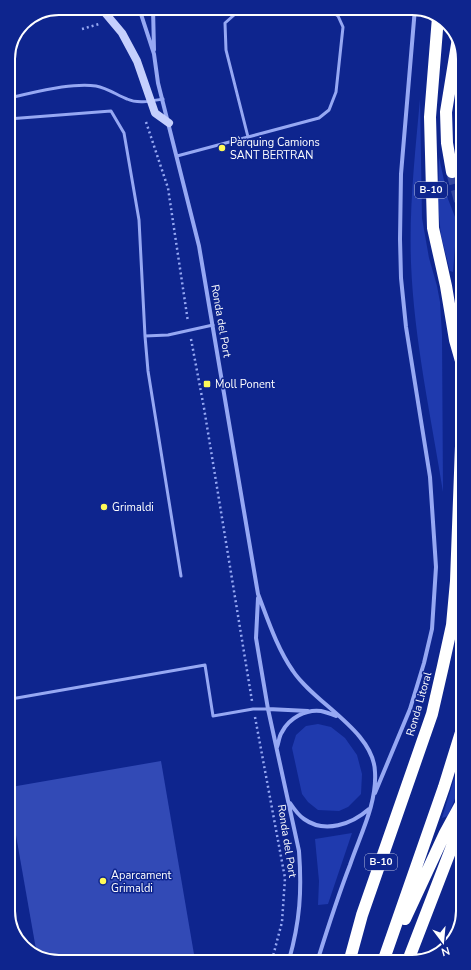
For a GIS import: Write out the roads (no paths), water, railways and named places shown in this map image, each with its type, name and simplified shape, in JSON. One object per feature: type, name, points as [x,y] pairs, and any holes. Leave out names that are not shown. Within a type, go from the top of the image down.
[{"type":"highway","name":"B-10","points":[[437,23],[430,118],[433,228],[446,286],[456,344]]},
{"type":"highway","name":"B-10","points":[[452,172],[447,143],[446,112],[455,54]]},
{"type":"highway","name":"Ronda Litoral","points":[[351,955],[362,915],[432,714],[452,625],[456,581]]},
{"type":"highway","points":[[386,955],[456,748]]},
{"type":"highway","points":[[387,955],[456,812]]},
{"type":"highway","points":[[410,955],[456,836]]},
{"type":"street","points":[[107,15],[122,33],[130,46],[137,61],[155,114],[169,123]]},
{"type":"street","name":"Ronda del Port","points":[[141,15],[154,54]]},
{"type":"street","name":"Ronda del Port","points":[[153,15],[154,54],[158,83],[199,246],[258,594],[256,638],[268,709],[299,851],[301,885],[298,922],[290,955]]},
{"type":"street","points":[[374,797],[415,694],[432,629],[435,598],[436,567],[430,477],[406,327],[401,278],[400,239],[402,174],[414,15]]},
{"type":"street","name":"Ronda del Port","points":[[258,594],[279,646],[294,673],[306,688],[351,728],[364,742],[372,758],[376,771],[374,797],[336,902],[319,955]]},
{"type":"street","name":"Ronda del Port","points":[[268,709],[321,711],[338,716]]},
{"type":"street","name":"Ronda del Port","points":[[277,750],[280,734],[284,727],[292,719],[308,711]]},
{"type":"street","name":"Ronda del Port","points":[[288,800],[297,814],[315,826],[339,826],[361,816],[370,809]]},
{"type":"lane","points":[[234,15],[225,23],[226,50],[248,137]]},
{"type":"lane","points":[[177,156],[319,118],[329,110],[336,92],[343,27],[337,15]]},
{"type":"lane","points":[[15,97],[74,86],[95,86],[105,88],[128,100],[151,102],[163,99]]},
{"type":"lane","points":[[15,118],[111,111],[124,133],[139,220],[144,336],[148,371],[181,576]]},
{"type":"lane","points":[[144,336],[168,335],[212,324]]},
{"type":"lane","points":[[15,698],[204,665],[213,716],[253,709],[268,709]]},
{"type":"tunnel","points":[[452,172],[456,186]]},
{"type":"place","name":"Pàrquing Camions SANT BERTRAN","points":[[222,148]]},
{"type":"place","name":"Moll Ponent","points":[[207,384]]},
{"type":"place","name":"Grimaldi","points":[[104,507]]},
{"type":"place","name":"Aparcament Grimaldi","points":[[103,881]]}]
